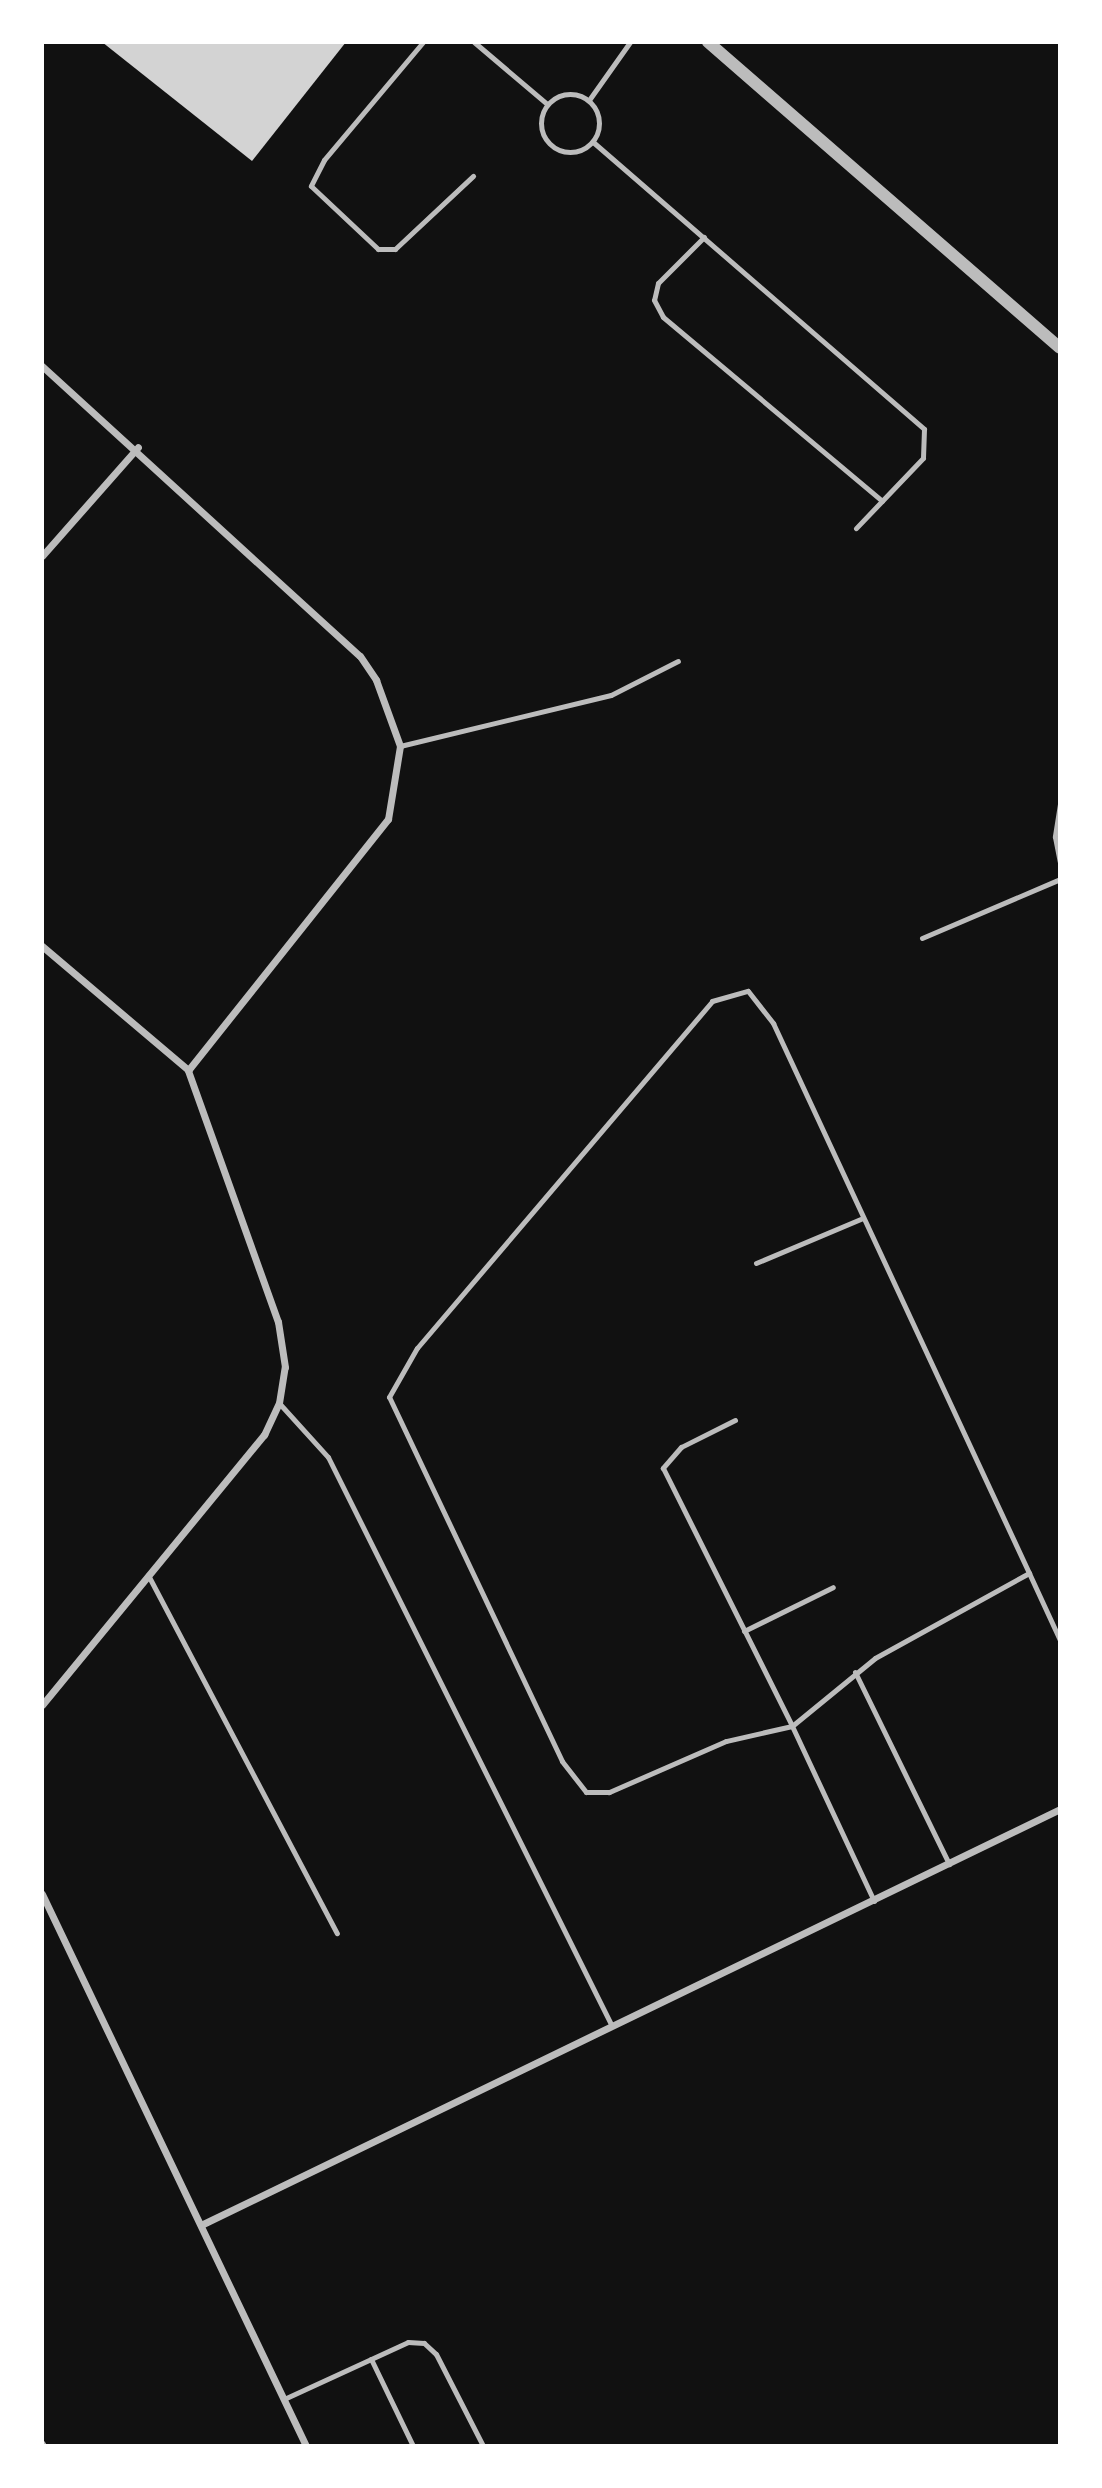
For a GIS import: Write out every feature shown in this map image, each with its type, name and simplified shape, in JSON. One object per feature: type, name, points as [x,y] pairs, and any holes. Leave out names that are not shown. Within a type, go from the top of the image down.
[{"type":"street","points":[[708,42],[1060,348]]},
{"type":"street","points":[[42,366],[138,447],[359,656],[376,680],[400,746],[388,819],[188,1070]]},
{"type":"street","points":[[42,556],[138,447]]},
{"type":"street","points":[[42,946],[188,1070],[278,1322],[285,1367],[279,1403],[264,1435],[42,1704]]},
{"type":"street","points":[[203,2224],[1060,1810]]},
{"type":"street","points":[[42,1894],[203,2224],[306,2446]]},
{"type":"lane","points":[[423,42],[324,160],[311,186],[378,249],[395,249],[473,176]]},
{"type":"lane","points":[[474,42],[547,104]]},
{"type":"lane","points":[[589,100],[630,42]]},
{"type":"lane","points":[[575,94],[589,100],[600,128],[593,142],[566,152],[551,146],[541,118],[547,104],[575,94]]},
{"type":"lane","points":[[593,142],[924,429],[923,458],[856,528]]},
{"type":"lane","points":[[704,237],[659,282],[654,300],[663,317],[882,501]]},
{"type":"lane","points":[[400,746],[611,695],[678,661]]},
{"type":"lane","points":[[1060,804],[1055,836],[1060,862]]},
{"type":"lane","points":[[922,938],[1060,879]]},
{"type":"lane","points":[[1029,1573],[855,1672],[792,1726],[726,1741],[609,1792],[586,1792],[576,1784],[389,1397],[417,1348],[712,1001],[734,991],[748,991],[773,1023],[863,1218],[1029,1573],[1060,1640]]},
{"type":"lane","points":[[756,1263],[863,1218]]},
{"type":"lane","points":[[279,1403],[328,1457],[612,2026]]},
{"type":"lane","points":[[735,1420],[681,1447],[663,1468],[792,1726],[874,1901]]},
{"type":"lane","points":[[148,1575],[337,1933]]},
{"type":"lane","points":[[744,1630],[833,1587]]},
{"type":"lane","points":[[855,1672],[949,1864]]},
{"type":"lane","points":[[284,2399],[408,2342],[424,2343],[436,2354],[483,2446]]},
{"type":"lane","points":[[371,2359],[413,2446]]},
{"type":"building","points":[[102,42],[346,42],[252,161]]}]
